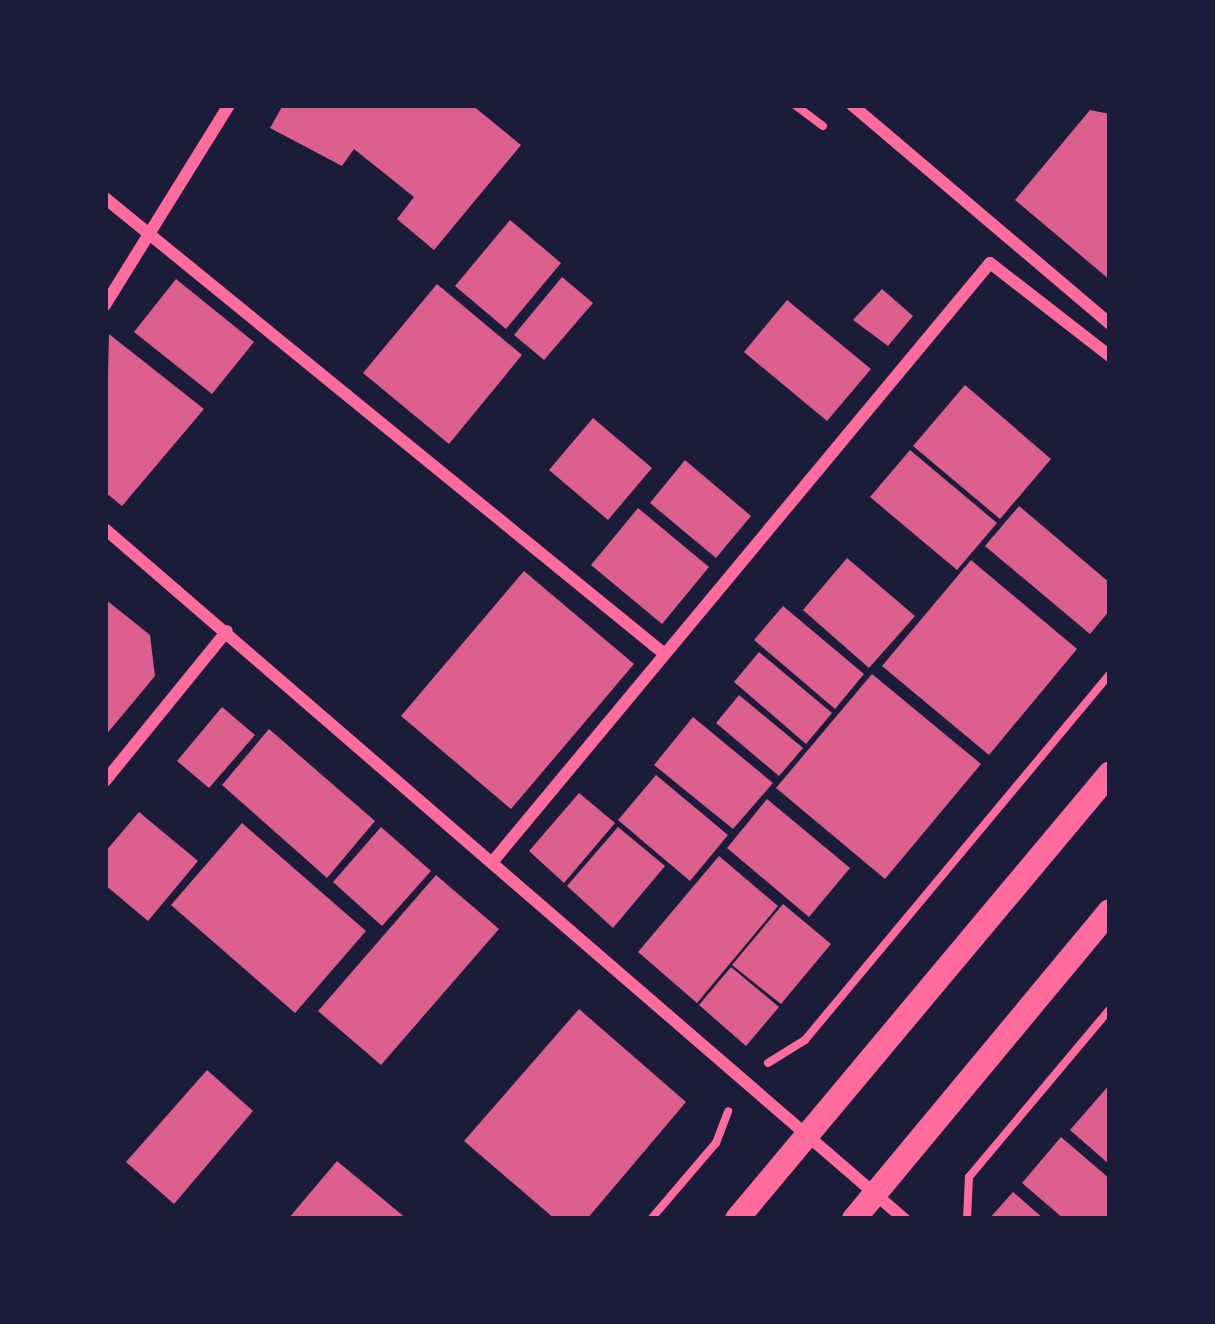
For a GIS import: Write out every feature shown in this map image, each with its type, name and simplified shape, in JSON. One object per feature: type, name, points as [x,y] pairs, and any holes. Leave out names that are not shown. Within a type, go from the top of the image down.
[{"type":"main road","points":[[736,1219],[1110,773]]},
{"type":"main road","points":[[854,1219],[1110,911]]},
{"type":"street","points":[[105,305],[230,105]]},
{"type":"street","points":[[852,105],[1110,324]]},
{"type":"street","points":[[105,197],[153,228],[662,652]]},
{"type":"street","points":[[494,860],[990,262],[1110,356]]},
{"type":"street","points":[[105,529],[494,860],[904,1219]]},
{"type":"street","points":[[105,781],[227,632]]},
{"type":"path","points":[[651,1219],[747,1086],[805,1040],[1110,674]]},
{"type":"path","points":[[968,1219],[969,1177],[1110,1010]]},
{"type":"building","points":[[283,105],[472,105],[521,145],[434,250],[397,219],[414,197],[354,149],[342,166],[270,128]]},
{"type":"building","points":[[1090,110],[1110,114],[1110,280],[1015,200]]},
{"type":"building","points":[[510,220],[561,263],[506,329],[455,286]]},
{"type":"building","points":[[562,277],[593,303],[544,360],[514,335]]},
{"type":"building","points":[[176,279],[254,342],[212,394],[134,332]]},
{"type":"building","points":[[437,284],[522,355],[449,444],[363,373]]},
{"type":"building","points":[[882,289],[913,316],[888,346],[853,320]]},
{"type":"building","points":[[787,300],[871,369],[827,421],[744,352]]},
{"type":"building","points":[[109,334],[204,409],[122,506],[105,492]]},
{"type":"building","points":[[965,385],[1051,459],[1000,519],[913,446]]},
{"type":"building","points":[[593,418],[652,468],[608,520],[549,470]]},
{"type":"building","points":[[910,450],[997,523],[957,570],[870,497]]},
{"type":"building","points":[[685,460],[751,516],[716,558],[650,503]]},
{"type":"building","points":[[1019,506],[1110,583],[1110,610],[1090,634],[985,546]]},
{"type":"building","points":[[638,508],[709,567],[662,624],[591,565]]},
{"type":"building","points":[[847,558],[915,616],[869,668],[803,610]]},
{"type":"building","points":[[971,560],[1077,649],[989,755],[882,666]]},
{"type":"building","points":[[524,571],[634,664],[511,809],[401,716]]},
{"type":"building","points":[[105,599],[150,635],[155,676],[105,736]]},
{"type":"building","points":[[783,606],[864,674],[835,709],[754,640]]},
{"type":"building","points":[[759,652],[832,713],[806,744],[734,682]]},
{"type":"building","points":[[872,674],[981,764],[885,879],[776,788]]},
{"type":"building","points":[[739,695],[803,748],[779,776],[716,723]]},
{"type":"building","points":[[222,707],[255,735],[209,788],[177,761]]},
{"type":"building","points":[[693,717],[773,783],[733,829],[654,765]]},
{"type":"building","points":[[269,729],[375,821],[327,878],[222,785]]},
{"type":"building","points":[[656,775],[728,835],[690,881],[618,820]]},
{"type":"building","points":[[579,793],[615,823],[564,883],[529,851]]},
{"type":"building","points":[[767,799],[850,868],[809,917],[727,848]]},
{"type":"building","points":[[139,812],[198,861],[148,921],[105,885],[105,852]]},
{"type":"building","points":[[242,823],[366,931],[295,1013],[171,905]]},
{"type":"building","points":[[381,827],[431,871],[382,926],[333,882]]},
{"type":"building","points":[[618,827],[665,866],[613,928],[567,886]]},
{"type":"building","points":[[719,856],[778,906],[697,1003],[638,952]]},
{"type":"building","points":[[436,875],[499,929],[381,1065],[318,1011]]},
{"type":"building","points":[[783,904],[831,944],[781,1004],[732,965]]},
{"type":"building","points":[[731,967],[779,1007],[746,1046],[699,1005]]},
{"type":"building","points":[[579,1009],[686,1102],[587,1219],[555,1219],[464,1141]]},
{"type":"building","points":[[207,1070],[253,1111],[174,1204],[126,1162]]},
{"type":"building","points":[[1110,1084],[1110,1165],[1070,1130]]},
{"type":"building","points":[[1061,1137],[1110,1179],[1110,1219],[1064,1219],[1022,1183]]},
{"type":"building","points":[[337,1161],[407,1219],[288,1219]]},
{"type":"building","points":[[1013,1192],[1044,1219],[989,1219]]}]
